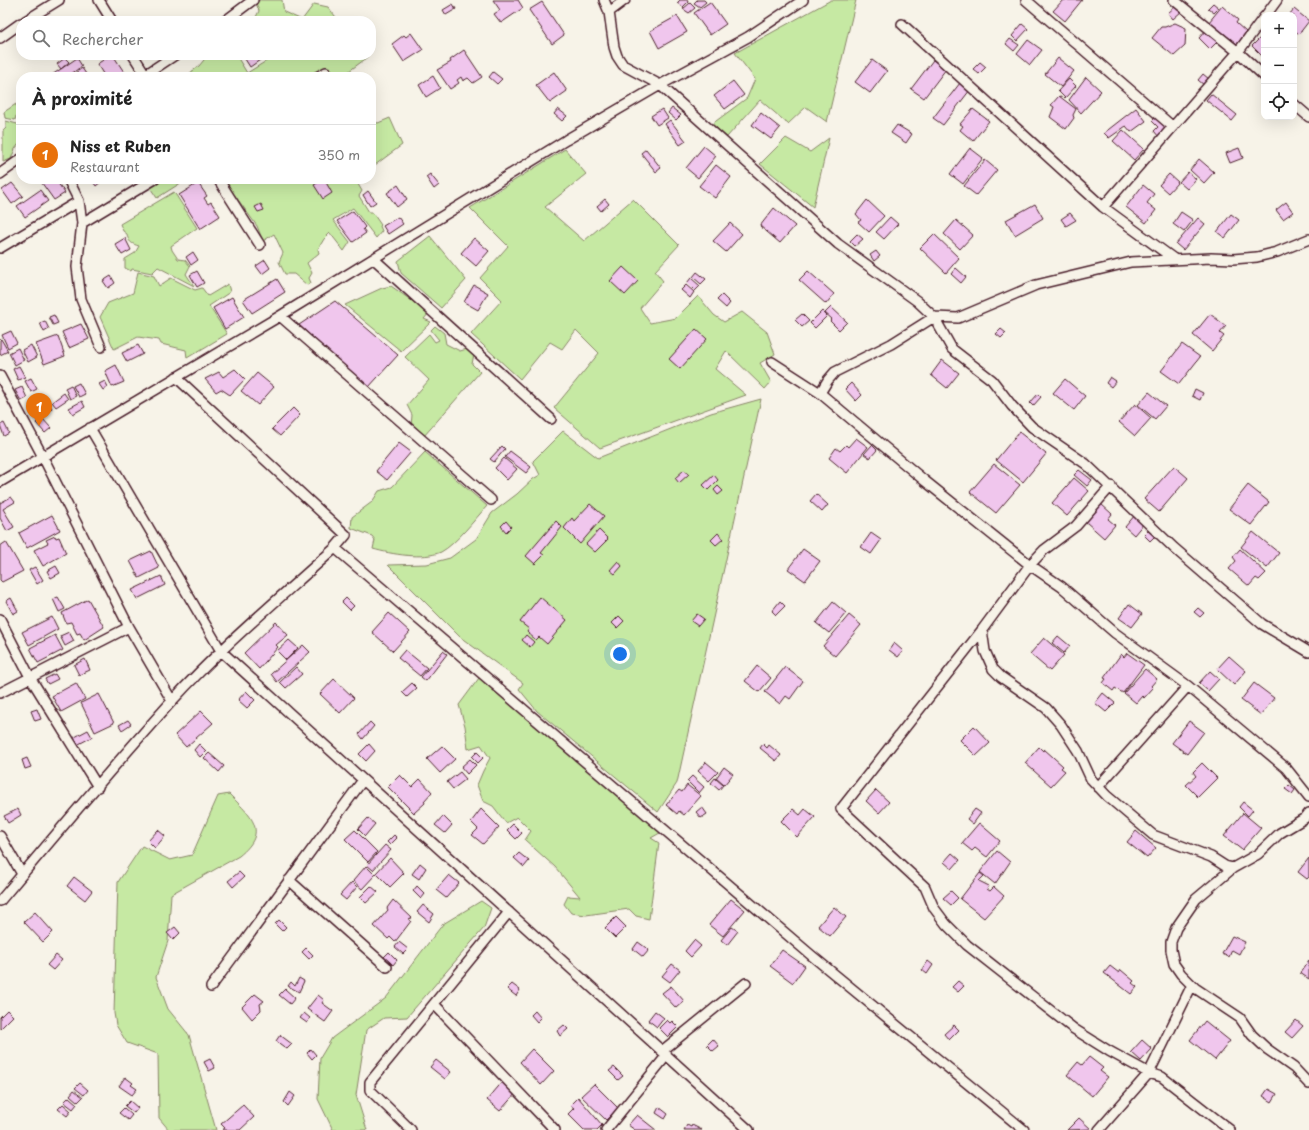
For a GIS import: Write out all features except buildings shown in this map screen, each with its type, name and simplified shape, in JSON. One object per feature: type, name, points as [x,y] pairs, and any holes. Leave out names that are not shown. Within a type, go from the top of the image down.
[{"type":"street","points":[[33,16],[59,0]]},
{"type":"street","points":[[99,0],[109,16]]},
{"type":"street","points":[[232,16],[253,0]]},
{"type":"street","points":[[604,0],[609,12],[617,56],[623,65],[660,85],[838,244],[917,301],[934,317],[952,349],[992,380],[1012,406],[1032,427],[1086,464],[1111,486],[1174,548],[1262,624],[1309,652]]},
{"type":"street","points":[[609,12],[625,0]]},
{"type":"street","points":[[0,482],[42,455],[280,316],[566,140],[660,85],[748,37],[801,0]]},
{"type":"street","points":[[1026,0],[1174,127]]},
{"type":"street","points":[[1174,0],[1238,52],[1261,73]]},
{"type":"street","points":[[1268,12],[1277,0]]},
{"type":"street","points":[[1103,207],[1122,183],[1174,127],[1238,52],[1261,22]]},
{"type":"street","points":[[902,24],[1103,207],[1174,259]]},
{"type":"street","points":[[0,38],[16,27]]},
{"type":"street","points":[[136,60],[143,72]]},
{"type":"street","points":[[151,72],[168,60]]},
{"type":"street","points":[[1297,107],[1309,117]]},
{"type":"street","points":[[0,174],[16,163]]},
{"type":"street","points":[[70,184],[79,201],[82,223],[77,267],[81,299],[101,347]]},
{"type":"street","points":[[82,223],[147,184]]},
{"type":"street","points":[[221,184],[260,246]]},
{"type":"street","points":[[0,248],[79,201]]},
{"type":"street","points":[[820,393],[834,372],[891,344],[934,317],[958,318],[1036,285],[1131,262],[1174,259],[1233,259],[1257,257],[1277,252],[1309,239]]},
{"type":"street","points":[[374,259],[551,419]]},
{"type":"street","points":[[280,316],[491,500]]},
{"type":"street","points":[[772,362],[820,393],[925,481],[1030,565],[1062,587],[1115,633],[1188,686],[1286,768],[1309,798]]},
{"type":"street","points":[[0,376],[42,455],[129,627],[172,701]]},
{"type":"street","points":[[0,901],[172,701],[221,651],[335,548],[346,534],[176,377]]},
{"type":"street","points":[[90,428],[221,651],[749,1130]]},
{"type":"street","points":[[1111,486],[1076,526],[1044,550],[1030,565],[982,630],[841,809],[925,887],[938,914],[967,945],[1074,1029],[1109,1051],[1149,1073],[1162,1077],[1230,1130]]},
{"type":"street","points":[[335,548],[811,955],[1024,1130]]},
{"type":"street","points":[[0,619],[30,677],[98,787]]},
{"type":"street","points":[[0,693],[129,627]]},
{"type":"street","points":[[982,630],[985,651],[993,669],[1001,677],[1046,708],[1061,725],[1078,751],[1091,779],[1106,796],[1153,835],[1211,857],[1225,866],[1233,868]]},
{"type":"street","points":[[1098,787],[1188,686]]},
{"type":"street","points":[[211,986],[363,780]]},
{"type":"street","points":[[1309,813],[1305,818],[1280,833],[1258,854],[1233,868],[1196,899],[1176,928],[1171,942],[1174,964],[1181,974],[1192,985],[1240,1018],[1262,1044],[1294,1068],[1309,1084]]},
{"type":"street","points":[[0,836],[22,874]]},
{"type":"street","points":[[289,880],[387,966]]},
{"type":"street","points":[[411,1130],[370,1090],[370,1082],[509,912]]},
{"type":"street","points":[[606,1130],[664,1053],[746,983]]},
{"type":"street","points":[[1099,1130],[1149,1073],[1192,985]]},
{"type":"street","points":[[434,1004],[555,1130]]},
{"type":"green space","points":[[260,0],[282,0],[284,12],[293,16],[256,16],[259,11],[256,3]]},
{"type":"green space","points":[[831,0],[856,0],[827,122],[806,107],[788,124],[760,100],[727,137],[712,124],[747,98],[755,79],[735,53]]},
{"type":"green space","points":[[314,4],[328,7],[335,16],[305,16]]},
{"type":"green space","points":[[204,60],[239,60],[246,72],[191,72]]},
{"type":"green space","points":[[268,60],[364,60],[348,72],[249,72]]},
{"type":"green space","points":[[16,104],[15,120],[5,118],[4,112]]},
{"type":"green space","points":[[390,118],[402,145],[376,164],[376,122]]},
{"type":"green space","points":[[6,121],[16,124],[16,148],[11,159],[3,162],[3,131],[6,128]]},
{"type":"green space","points":[[786,138],[810,152],[829,138],[813,207],[760,164]]},
{"type":"green space","points":[[565,149],[586,174],[545,207],[584,241],[633,199],[679,245],[655,271],[663,281],[640,308],[650,323],[676,318],[698,296],[714,315],[724,322],[742,312],[767,332],[775,354],[760,363],[771,382],[765,389],[726,351],[715,369],[746,395],[600,448],[554,408],[599,353],[576,330],[562,349],[550,342],[520,379],[471,334],[502,300],[480,278],[508,246],[470,208]]},
{"type":"green space","points":[[150,184],[179,184],[157,198],[149,186]]},
{"type":"green space","points":[[227,184],[358,184],[362,191],[359,196],[369,212],[372,212],[381,225],[382,231],[376,238],[353,208],[333,220],[350,242],[344,251],[330,233],[324,239],[318,249],[319,253],[307,263],[312,273],[309,278],[311,283],[307,285],[294,274],[285,274],[279,262],[283,253],[274,234],[263,241],[257,226]]},
{"type":"green space","points":[[174,192],[197,228],[171,246],[178,259],[185,260],[190,266],[186,274],[194,286],[158,267],[152,273],[132,269],[131,271],[125,268],[125,259],[135,253],[139,246],[129,241],[127,234],[123,231],[120,224]]},
{"type":"green space","points":[[430,236],[466,280],[441,308],[401,273],[398,261]]},
{"type":"green space","points":[[138,272],[154,276],[159,286],[171,278],[195,290],[202,288],[208,296],[228,284],[230,292],[209,306],[227,334],[187,358],[186,350],[161,344],[159,340],[138,337],[114,349],[100,317],[108,303],[133,293]]},
{"type":"green space","points":[[391,286],[429,313],[424,319],[431,322],[401,351],[345,305],[382,288]]},
{"type":"green space","points":[[435,326],[444,333],[446,344],[460,351],[467,349],[474,354],[472,364],[480,372],[424,436],[411,426],[412,415],[407,405],[429,380],[405,357],[429,334],[435,342],[439,340],[431,330]]},
{"type":"green space","points":[[761,399],[677,783],[658,812],[537,711],[519,689],[523,683],[460,637],[388,565],[427,564],[450,558],[476,539],[492,513],[517,494],[533,479],[540,475],[533,461],[563,431],[598,458],[711,413]]},
{"type":"green space","points":[[425,452],[487,506],[453,543],[441,552],[425,556],[416,556],[389,553],[373,549],[375,540],[372,536],[351,528],[352,517],[372,502],[379,491],[392,487]]},
{"type":"green space","points":[[482,674],[667,829],[651,838],[659,843],[649,919],[636,916],[629,909],[586,915],[571,913],[564,904],[568,896],[580,897],[555,867],[525,840],[531,831],[517,817],[506,823],[493,806],[483,801],[477,785],[490,758],[481,745],[468,749],[465,726],[459,705]]},
{"type":"green space","points":[[229,794],[244,809],[254,824],[254,839],[239,856],[171,894],[168,941],[156,977],[168,1009],[189,1035],[216,1130],[169,1130],[159,1118],[158,1054],[127,1043],[116,1025],[114,1013],[118,882],[142,846],[170,860],[192,855],[218,796]]},
{"type":"green space","points":[[481,901],[491,908],[484,928],[407,1017],[384,1018],[366,1030],[356,1095],[367,1130],[333,1130],[318,1099],[320,1058],[332,1038],[386,998],[443,924]]},
{"type":"place","name":"Niss et Ruben","points":[[39,426]]}]
